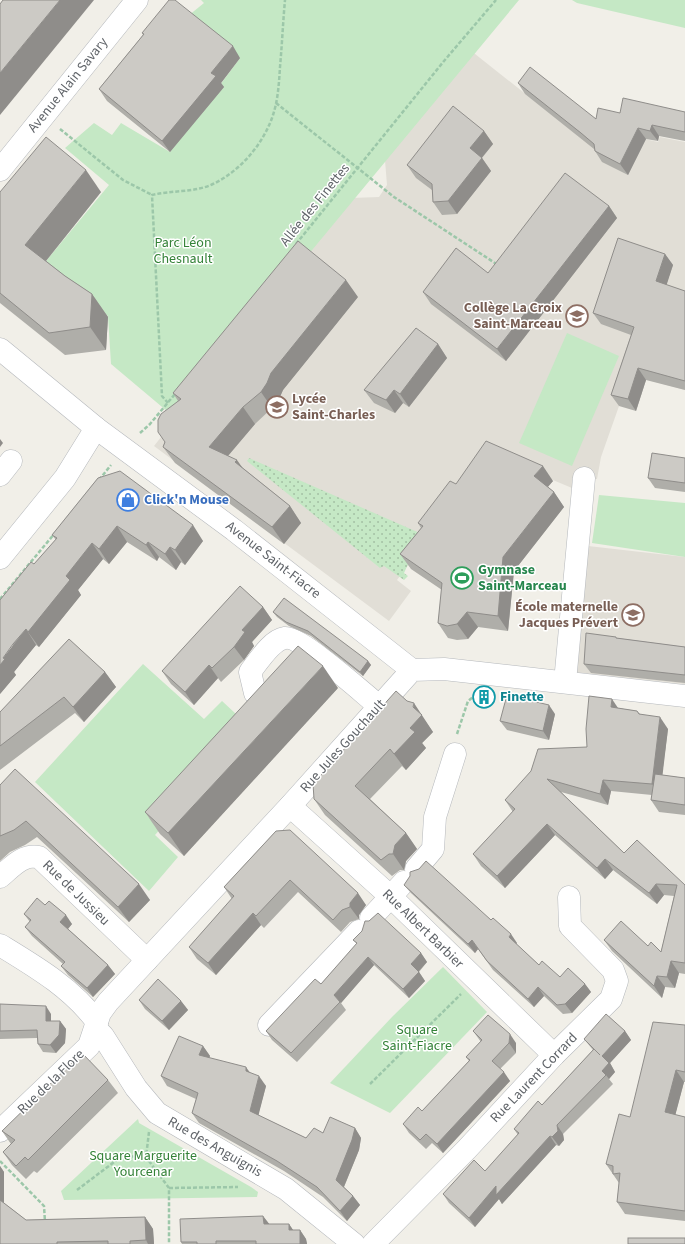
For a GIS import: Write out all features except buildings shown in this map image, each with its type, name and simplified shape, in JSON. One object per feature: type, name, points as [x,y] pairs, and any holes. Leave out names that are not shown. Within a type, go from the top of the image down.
[{"type":"street","name":"Avenue Alain Savary","points":[[0,170],[137,0]]},
{"type":"street","name":"Avenue Saint-Fiacre","points":[[0,350],[96,428],[234,530],[412,670]]},
{"type":"street","points":[[0,558],[65,478],[96,428]]},
{"type":"street","points":[[565,682],[584,478]]},
{"type":"street","points":[[255,693],[250,672],[275,642],[285,638],[294,639],[312,651],[379,706]]},
{"type":"street","points":[[412,670],[444,669],[685,696]]},
{"type":"street","name":"Rue Jules Gouchault","points":[[96,1026],[108,1002],[290,806],[412,670]]},
{"type":"street","points":[[270,1025],[404,883],[433,849],[435,817],[455,754]]},
{"type":"street","name":"Rue Albert Barbier","points":[[290,806],[404,883],[476,980],[554,1055]]},
{"type":"street","name":"Rue de Jussieu","points":[[0,877],[22,858],[33,856],[39,857],[147,960]]},
{"type":"street","name":"Rue Laurent Corrard","points":[[373,1244],[467,1149],[554,1055],[611,999],[617,981],[614,970],[570,926],[569,897]]},
{"type":"street","name":"Rue des Anguignis","points":[[0,946],[56,981],[89,1011],[96,1026],[136,1088],[156,1113],[258,1172],[312,1209],[354,1244]]},
{"type":"street","name":"Rue de la Flore","points":[[0,1131],[89,1046],[96,1026]]},
{"type":"path","points":[[44,117],[124,180],[152,195],[190,190],[214,184],[239,167],[268,129],[276,103],[285,0]]},
{"type":"path","name":"Allée des Finettes","points":[[294,246],[444,61],[496,0]]},
{"type":"path","points":[[276,103],[394,197],[498,265]]},
{"type":"path","points":[[152,195],[162,396],[168,403]]},
{"type":"path","points":[[138,434],[150,424],[177,391]]},
{"type":"path","points":[[96,484],[116,460]]},
{"type":"path","points":[[0,599],[56,532]]},
{"type":"path","points":[[455,754],[452,750],[468,701],[476,696],[477,691]]},
{"type":"path","points":[[370,1084],[476,980]]},
{"type":"path","points":[[77,1190],[122,1156],[146,1157],[169,1188],[169,1244]]},
{"type":"path","points":[[0,1161],[44,1206],[45,1229]]},
{"type":"path","points":[[169,1188],[251,1187],[258,1172]]},
{"type":"shaded area","points":[[465,46],[585,141],[597,128],[658,142],[660,137],[685,142],[685,390],[630,375],[601,457],[597,479],[572,478],[572,488],[491,454],[397,580],[411,591],[389,621],[154,446],[351,198],[379,197],[387,185],[384,148]]},
{"type":"shaded area","name":"École maternelle Jacques Prévert","points":[[588,546],[685,557],[685,684],[574,672]]},
{"type":"green space","name":"Parc Léon Chesnault","points":[[201,0],[519,0],[174,417],[111,364],[108,316],[41,267],[109,185],[65,148],[94,123],[112,135],[121,123],[170,152],[240,58],[188,16],[204,3]]},
{"type":"green space","points":[[572,0],[685,0],[685,28],[577,3]]},
{"type":"green space","points":[[567,333],[619,356],[572,466],[519,443]]},
{"type":"green space","points":[[249,458],[422,534],[404,573],[408,576],[404,580],[384,566],[380,568],[247,461]]},
{"type":"green space","points":[[599,495],[685,503],[685,557],[592,543]]},
{"type":"green space","points":[[143,664],[204,719],[222,701],[251,728],[155,835],[178,857],[149,891],[35,782]]},
{"type":"green space","name":"Square Saint-Fiacre","points":[[443,967],[487,1012],[390,1113],[330,1083],[392,1017]]},
{"type":"green space","name":"Square Marguerite Yourcenar","points":[[138,1119],[139,1123],[251,1187],[258,1192],[257,1197],[64,1200],[61,1191]]},
{"type":"place","name":"Collège La Croix Saint-Marceau","points":[[577,316]]},
{"type":"place","name":"Lycée Saint-Charles","points":[[277,407]]},
{"type":"place","name":"Click'n Mouse","points":[[128,500]]},
{"type":"place","name":"Gymnase Saint-Marceau","points":[[462,578]]},
{"type":"place","name":"École maternelle Jacques Prévert","points":[[633,615]]},
{"type":"place","name":"Finette","points":[[484,697]]}]
